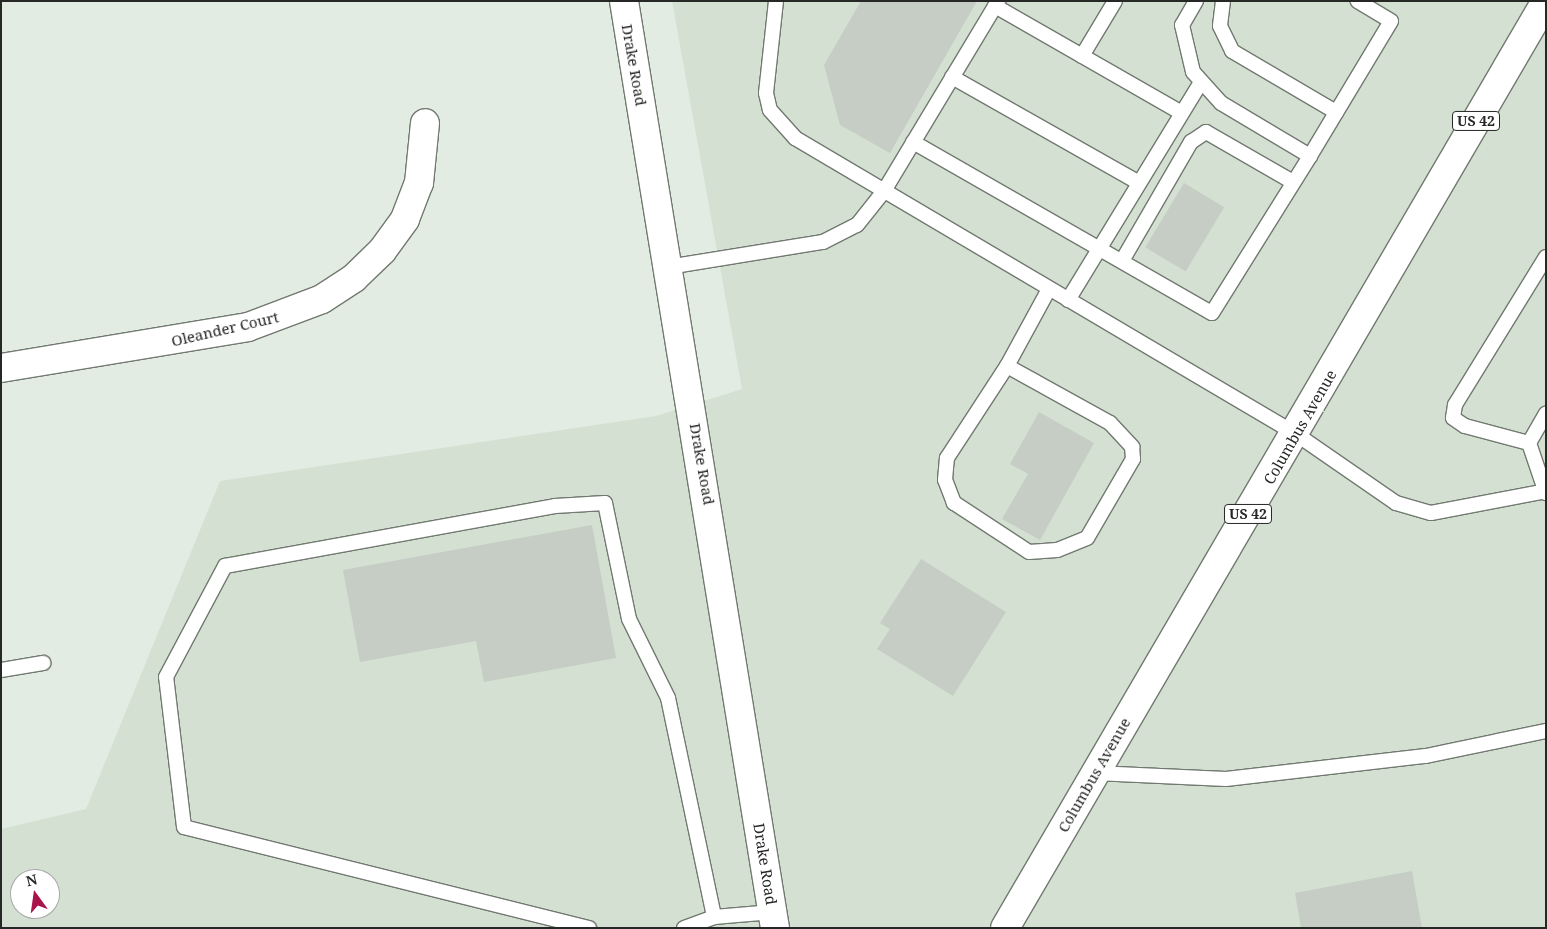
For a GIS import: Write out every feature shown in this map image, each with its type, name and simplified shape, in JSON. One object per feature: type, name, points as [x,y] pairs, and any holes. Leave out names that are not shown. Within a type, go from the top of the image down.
[{"type":"street","name":"Drake Road","points":[[624,1],[774,920]]},
{"type":"street","name":"Columbus Avenue","points":[[1005,928],[1296,434],[1546,1]]},
{"type":"street","name":"Oleander Court","points":[[1,368],[248,327],[322,299],[354,278],[382,251],[404,219],[419,183],[425,123]]},
{"type":"lane","points":[[776,1],[766,73],[770,110],[796,138],[1296,434],[1396,503],[1431,513],[1546,492],[1529,443],[1546,413]]},
{"type":"lane","points":[[1082,56],[1115,1]]},
{"type":"lane","points":[[1196,1],[1182,26],[1193,72],[1220,103],[1310,156]]},
{"type":"lane","points":[[1223,1],[1220,26],[1232,51],[1336,112]]},
{"type":"lane","points":[[913,142],[1212,313],[1391,21],[1358,1]]},
{"type":"lane","points":[[668,267],[823,242],[857,225],[884,191],[996,4],[1182,113]]},
{"type":"lane","points":[[952,77],[1139,183]]},
{"type":"lane","points":[[1068,300],[1201,82]]},
{"type":"lane","points":[[1122,261],[1191,142],[1206,132],[1293,182]]},
{"type":"lane","points":[[1529,443],[1465,426],[1453,418],[1455,405],[1546,257]]},
{"type":"lane","points":[[1007,366],[1110,423],[1132,447],[1133,459],[1087,538],[1057,550],[1029,552],[954,504],[946,480],[947,458],[1007,366],[1049,289]]},
{"type":"lane","points":[[588,928],[184,827],[166,677],[225,566],[555,506],[605,503],[629,619],[668,698],[714,917]]},
{"type":"lane","points":[[1,670],[43,663]]},
{"type":"lane","points":[[1095,773],[1226,779],[1426,756],[1546,731]]},
{"type":"lane","points":[[684,928],[714,917],[774,920]]},
{"type":"shaded area","points":[[672,1],[1546,1],[1546,928],[1,928],[1,829],[86,809],[220,481],[656,416],[742,389]]},
{"type":"building","points":[[861,1],[977,1],[890,153],[840,125],[824,65]]},
{"type":"building","points":[[1184,183],[1224,207],[1186,271],[1145,247]]},
{"type":"building","points":[[1039,412],[1094,443],[1040,540],[1002,519],[1028,474],[1010,464]]},
{"type":"building","points":[[592,525],[616,658],[484,682],[476,641],[360,662],[343,570]]},
{"type":"building","points":[[921,559],[1006,612],[953,696],[877,649],[890,629],[880,623]]},
{"type":"building","points":[[1412,871],[1422,928],[1301,928],[1295,893]]}]
